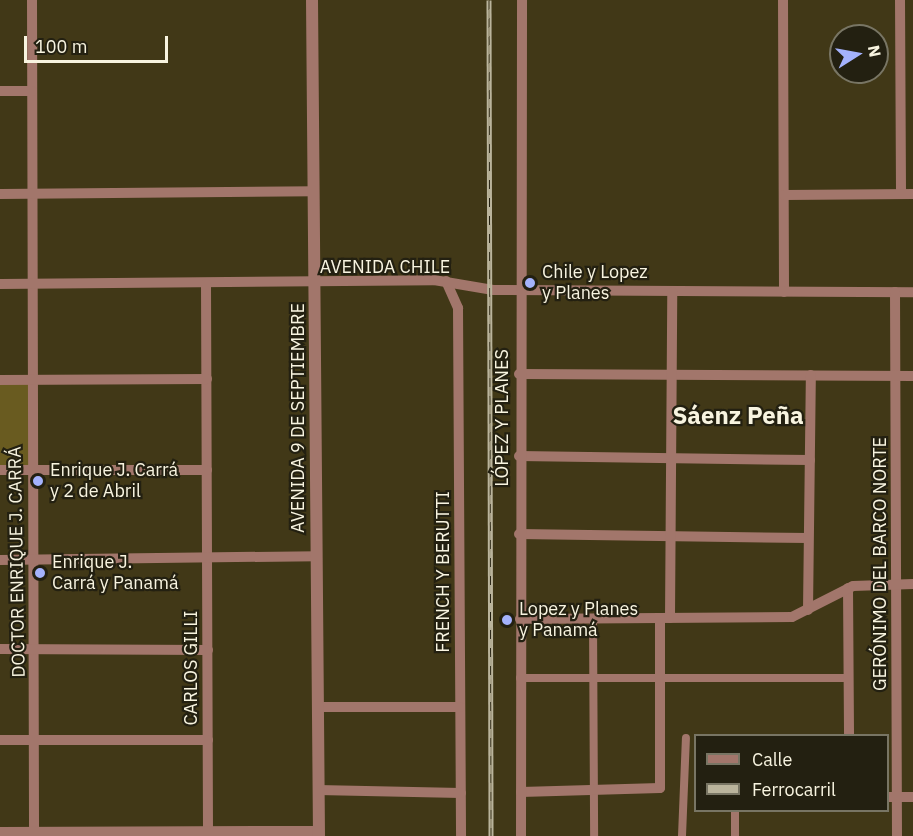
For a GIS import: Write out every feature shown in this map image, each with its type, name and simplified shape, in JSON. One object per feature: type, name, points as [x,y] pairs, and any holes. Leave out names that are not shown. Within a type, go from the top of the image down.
[{"type":"street","name":"DOCTOR ENRIQUE J. CARRÁ","points":[[32,0],[34,834]]},
{"type":"street","name":"AVENIDA 9 DE SEPTIEMBRE","points":[[312,0],[319,834]]},
{"type":"street","name":"LÓPEZ Y PLANES","points":[[521,836],[518,290],[522,0]]},
{"type":"street","points":[[783,0],[784,292]]},
{"type":"street","points":[[900,0],[901,194]]},
{"type":"street","points":[[0,91],[32,91]]},
{"type":"street","points":[[0,194],[314,190]]},
{"type":"street","points":[[784,195],[913,194]]},
{"type":"street","name":"AVENIDA CHILE","points":[[0,284],[315,284],[446,281],[470,287],[518,290],[913,292]]},
{"type":"street","name":"FRENCH Y BERUTTI","points":[[446,281],[458,308],[460,836]]},
{"type":"street","name":"CARLOS GILLI","points":[[206,284],[208,833]]},
{"type":"street","points":[[458,308],[470,287]]},
{"type":"street","points":[[521,792],[594,792],[660,788],[659,679],[670,536],[672,292]]},
{"type":"street","name":"GERÓNIMO DEL BARCO NORTE","points":[[895,292],[896,584],[892,797],[897,836]]},
{"type":"street","points":[[519,374],[913,376]]},
{"type":"street","points":[[808,610],[812,375]]},
{"type":"street","points":[[0,380],[207,379]]},
{"type":"street","points":[[519,456],[810,460]]},
{"type":"street","points":[[0,470],[207,470]]},
{"type":"street","points":[[519,534],[808,538]]},
{"type":"street","points":[[0,560],[317,556]]},
{"type":"street","points":[[520,618],[792,617],[848,588],[913,584]]},
{"type":"street","points":[[848,588],[849,734]]},
{"type":"street","points":[[593,619],[594,836]]},
{"type":"street","points":[[0,650],[208,650]]},
{"type":"street","points":[[520,678],[849,678]]},
{"type":"street","points":[[318,707],[460,707]]},
{"type":"street","points":[[682,836],[686,738]]},
{"type":"street","points":[[0,740],[208,740]]},
{"type":"street","points":[[318,790],[461,793]]},
{"type":"street","points":[[892,797],[913,797]]},
{"type":"street","points":[[735,812],[735,836]]},
{"type":"street","points":[[0,832],[319,834]]},
{"type":"shaded area","points":[[0,380],[32,380],[32,470],[0,470]]},
{"type":"railway","points":[[489,0],[491,836]]},
{"type":"place","name":"Chile y Lopez y Planes","points":[[530,283]]},
{"type":"place","name":"Enrique J. Carrá y 2 de Abril","points":[[38,481]]},
{"type":"place","name":"Enrique J. Carrá y Panamá","points":[[40,573]]},
{"type":"place","name":"Lopez y Planes y Panamá","points":[[507,620]]},
{"type":"district","name":"Sáenz Peña","points":[[738,416]]}]
